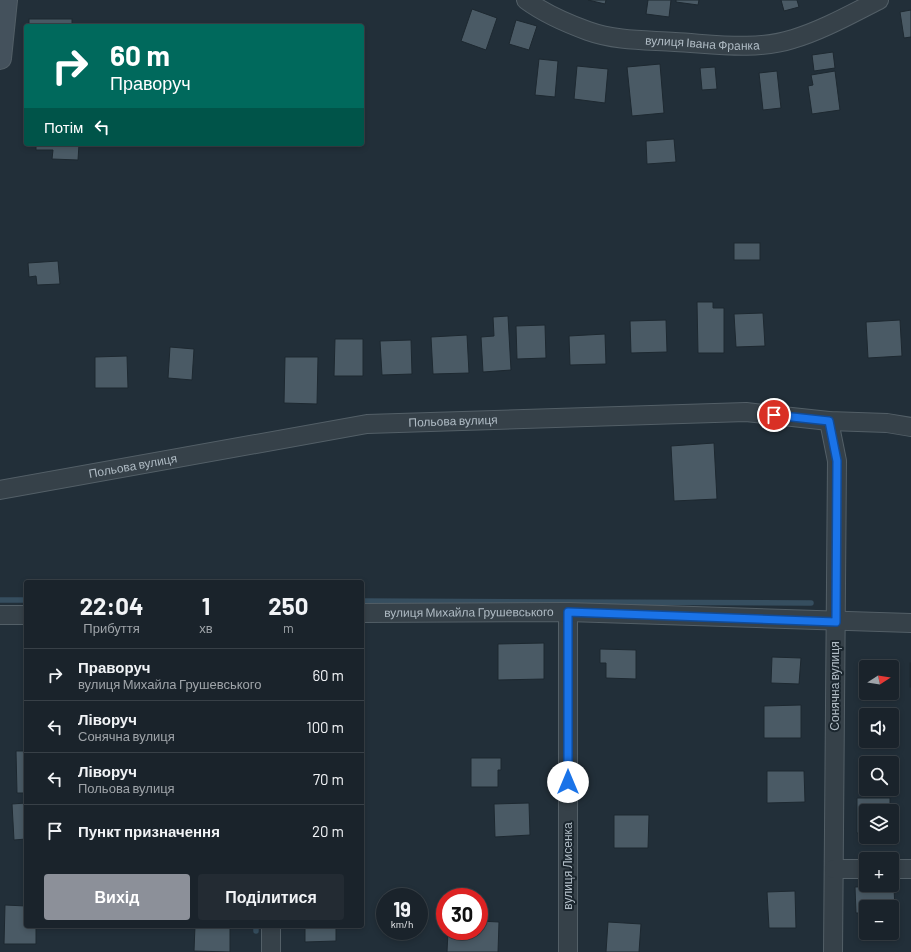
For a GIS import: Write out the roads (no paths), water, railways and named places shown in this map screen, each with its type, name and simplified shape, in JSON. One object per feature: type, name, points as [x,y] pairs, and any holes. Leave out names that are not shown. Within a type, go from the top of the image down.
[{"type":"main road","points":[[0,58],[6,0]]},
{"type":"street","name":"вулиця Івана Франка","points":[[526,0],[542,12],[589,32],[624,39],[756,45],[792,40],[816,31],[879,0]]},
{"type":"street","name":"Польова вулиця","points":[[0,490],[367,424],[746,412],[829,421],[887,423],[911,427]]},
{"type":"street","name":"Сонячна вулиця","points":[[829,421],[837,461],[833,952]]},
{"type":"street","name":"вулиця Михайла Грушевського","points":[[364,612],[568,612],[836,622],[911,623]]},
{"type":"street","name":"вулиця Лисенка","points":[[568,612],[568,952]]},
{"type":"street","points":[[0,615],[24,615]]},
{"type":"street","points":[[834,869],[859,869]]},
{"type":"street","points":[[899,869],[911,869]]},
{"type":"street","points":[[271,928],[271,952]]},
{"type":"waterway","points":[[0,600],[24,600]]},
{"type":"waterway","points":[[364,601],[811,603]]}]
